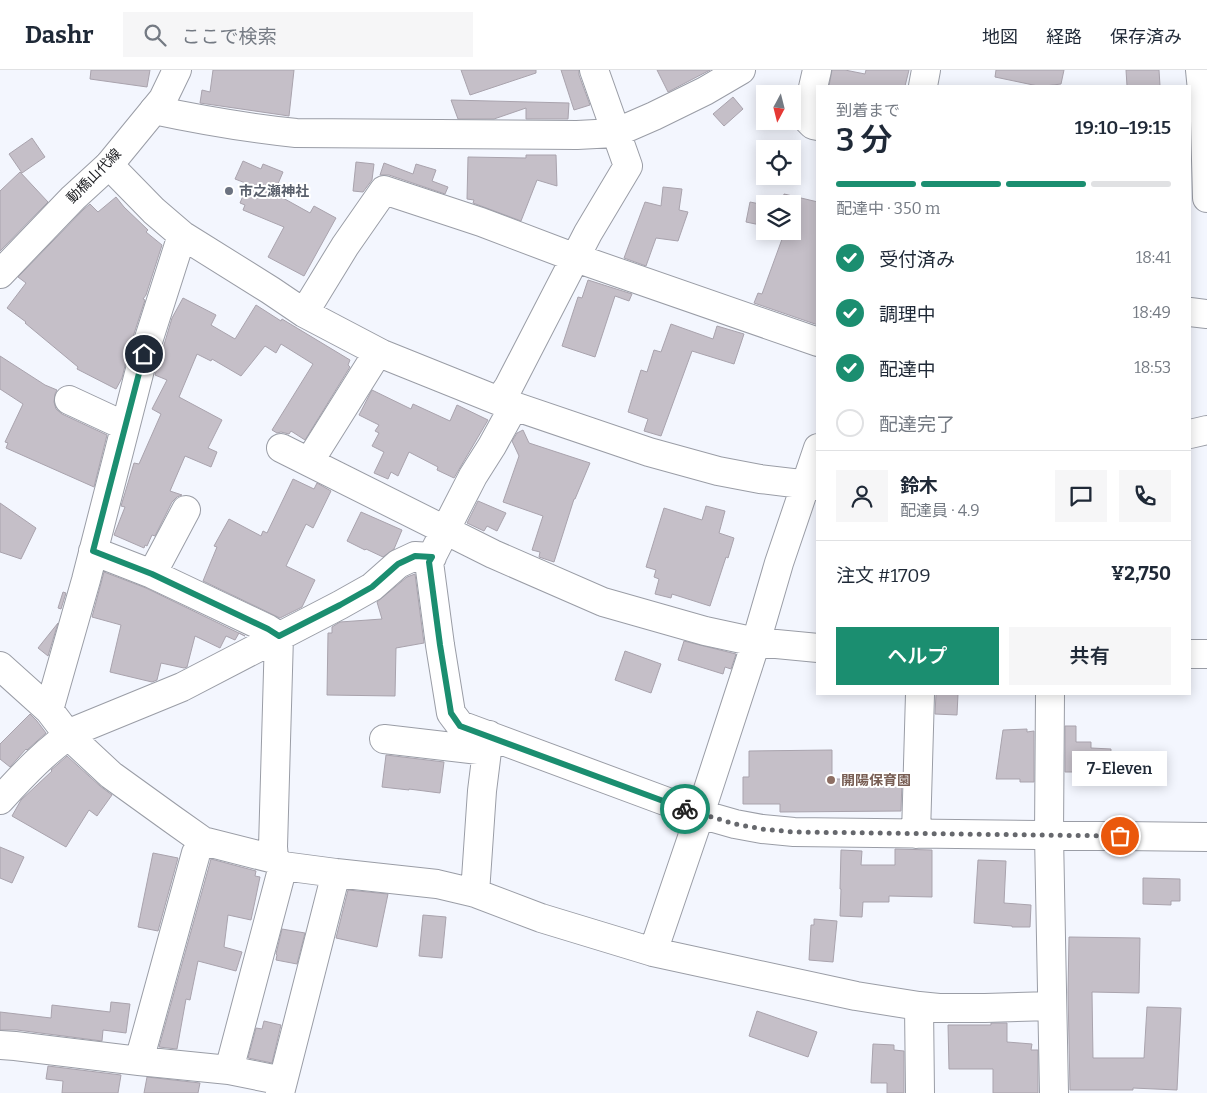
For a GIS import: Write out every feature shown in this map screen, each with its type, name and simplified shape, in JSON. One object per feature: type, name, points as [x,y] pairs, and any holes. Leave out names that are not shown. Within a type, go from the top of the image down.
[{"type":"street","name":"動橋山代線","points":[[0,274],[72,198],[109,165],[163,99],[177,70]]},
{"type":"street","points":[[594,70],[628,166],[588,233],[509,386],[506,403],[492,446],[473,476],[429,562],[451,713],[460,726],[488,743],[700,814],[762,829],[794,832],[1207,837]]},
{"type":"street","points":[[154,110],[211,121],[296,133],[568,135],[616,133],[654,116],[741,70]]},
{"type":"street","points":[[816,126],[806,118],[817,70]]},
{"type":"street","points":[[923,85],[926,70]]},
{"type":"street","points":[[1200,70],[1205,121],[1198,154],[1207,198]]},
{"type":"street","points":[[109,165],[154,211],[182,235],[270,290],[304,314],[378,352],[506,403],[649,452],[718,471],[760,479],[812,485]]},
{"type":"street","points":[[304,314],[345,246],[384,190],[482,222],[576,258],[816,341]]},
{"type":"street","points":[[49,710],[93,551],[144,354],[182,235]]},
{"type":"street","points":[[1191,312],[1207,314]]},
{"type":"street","points":[[310,462],[378,352]]},
{"type":"street","points":[[70,400],[125,426]]},
{"type":"street","points":[[1191,434],[1207,430]]},
{"type":"street","points":[[281,448],[493,554],[603,602],[705,631],[756,642],[816,648]]},
{"type":"street","points":[[653,952],[756,642],[779,563],[812,485],[816,460]]},
{"type":"street","points":[[152,574],[186,510]]},
{"type":"street","points":[[93,551],[152,574],[279,636]]},
{"type":"street","points":[[0,800],[27,771],[68,735],[182,686],[340,605],[372,587],[398,564],[415,556],[432,557]]},
{"type":"street","points":[[229,1070],[278,862],[273,847],[279,636]]},
{"type":"street","points":[[1191,654],[1207,654]]},
{"type":"street","points":[[0,666],[49,710],[68,735],[111,775],[203,841],[278,862],[336,873],[437,884],[475,893],[540,918],[653,952],[856,996],[939,1008],[1052,1006]]},
{"type":"street","points":[[916,834],[920,695]]},
{"type":"street","points":[[1050,695],[1049,835],[1054,1093]]},
{"type":"street","points":[[384,740],[488,743]]},
{"type":"street","points":[[475,893],[482,792],[488,743]]},
{"type":"street","points":[[140,1061],[196,853],[203,841]]},
{"type":"street","points":[[0,1045],[229,1070],[282,1087],[336,873]]},
{"type":"street","points":[[919,1006],[920,1093]]},
{"type":"building","points":[[91,70],[150,70],[147,87],[90,79]]},
{"type":"building","points":[[213,70],[294,70],[289,116],[200,103],[202,90],[210,92]]},
{"type":"building","points":[[461,70],[536,70],[536,73],[470,95]]},
{"type":"building","points":[[561,70],[579,70],[590,105],[574,110]]},
{"type":"building","points":[[657,70],[710,70],[668,92]]},
{"type":"building","points":[[832,70],[845,70],[865,74],[866,70],[909,70],[905,85],[829,85]]},
{"type":"building","points":[[996,70],[1064,70],[1061,84],[1053,85],[1033,85],[995,77]]},
{"type":"building","points":[[1126,70],[1159,70],[1160,85],[1127,85]]},
{"type":"building","points":[[733,97],[743,109],[724,126],[713,114]]},
{"type":"building","points":[[451,100],[569,103],[568,119],[526,119],[526,108],[494,119],[458,119]]},
{"type":"building","points":[[32,138],[45,157],[22,173],[9,154]]},
{"type":"building","points":[[526,155],[556,155],[557,186],[537,180],[521,221],[473,203],[474,200],[467,199],[468,157],[526,158]]},
{"type":"building","points":[[243,161],[261,169],[263,164],[283,172],[274,193],[310,213],[314,206],[336,218],[304,276],[268,257],[284,227],[243,210],[245,205],[240,203],[248,184],[235,179]]},
{"type":"building","points":[[356,162],[374,164],[372,180],[363,192],[353,191]]},
{"type":"building","points":[[384,163],[413,174],[416,164],[436,170],[432,181],[448,187],[445,194],[389,175],[380,175]]},
{"type":"building","points":[[20,172],[48,202],[0,251],[0,191]]},
{"type":"building","points":[[663,187],[682,189],[679,210],[688,212],[678,241],[656,238],[646,266],[624,258],[645,202],[661,206]]},
{"type":"building","points":[[116,197],[148,230],[146,232],[162,245],[146,295],[143,299],[145,300],[122,378],[116,389],[77,369],[78,367],[7,308],[26,283],[18,277],[84,209],[90,204],[98,212]]},
{"type":"building","points":[[801,198],[816,202],[816,324],[754,303],[758,293],[762,294],[782,240],[801,240]]},
{"type":"building","points":[[750,202],[756,203],[756,224],[746,222]]},
{"type":"building","points":[[588,280],[632,294],[629,301],[615,296],[595,357],[562,346],[578,297],[582,298]]},
{"type":"building","points":[[183,298],[216,315],[211,325],[235,339],[256,305],[350,360],[348,365],[350,367],[305,440],[291,431],[289,434],[277,433],[272,430],[313,364],[281,344],[276,353],[265,346],[241,376],[212,359],[211,361],[197,354],[179,397],[222,420],[208,448],[217,452],[211,467],[185,456],[170,491],[182,495],[172,502],[155,536],[152,535],[147,546],[145,545],[144,548],[114,535],[125,507],[121,506],[134,463],[139,464],[161,414],[152,409],[167,380],[155,375],[172,318]]},
{"type":"building","points":[[671,324],[713,339],[717,326],[744,334],[734,364],[692,351],[661,436],[644,431],[648,419],[628,412],[641,370],[647,372],[654,350],[661,352]]},
{"type":"building","points":[[0,356],[45,385],[57,390],[54,402],[56,409],[62,414],[107,435],[94,487],[6,448],[8,443],[5,442],[23,404],[0,389]]},
{"type":"building","points":[[372,390],[411,409],[413,404],[450,421],[457,405],[488,420],[454,478],[437,470],[438,467],[409,452],[398,476],[391,472],[388,479],[374,473],[384,452],[372,446],[379,433],[375,431],[379,425],[359,415]]},
{"type":"building","points":[[523,430],[529,443],[590,463],[574,499],[554,562],[539,557],[540,552],[532,550],[543,516],[503,502],[519,456],[512,441],[517,433]]},
{"type":"building","points":[[293,479],[314,489],[317,483],[331,491],[313,528],[306,524],[286,566],[315,580],[302,607],[280,618],[203,581],[217,547],[214,546],[229,519],[261,536],[263,531],[267,533]]},
{"type":"building","points":[[478,501],[506,513],[497,531],[487,526],[484,531],[467,523]]},
{"type":"building","points":[[0,503],[36,528],[21,559],[0,552]]},
{"type":"building","points":[[706,506],[725,511],[719,533],[734,538],[710,606],[672,594],[671,598],[655,594],[659,579],[654,577],[656,570],[646,567],[664,508],[702,520]]},
{"type":"building","points":[[361,512],[402,530],[394,549],[383,557],[347,541]]},
{"type":"building","points":[[104,572],[146,588],[239,633],[235,640],[226,636],[220,648],[195,636],[187,667],[161,663],[157,680],[152,682],[110,672],[121,625],[92,617]]},
{"type":"building","points":[[415,574],[424,643],[396,648],[395,696],[327,695],[328,633],[332,633],[332,627],[340,622],[382,619],[377,602],[407,577]]},
{"type":"building","points":[[63,592],[66,593],[61,609],[58,608]]},
{"type":"building","points":[[58,623],[48,656],[38,648]]},
{"type":"building","points":[[684,641],[736,654],[731,669],[725,667],[723,674],[678,660]]},
{"type":"building","points":[[625,651],[661,664],[651,693],[615,680]]},
{"type":"building","points":[[936,695],[958,695],[957,715],[935,714]]},
{"type":"building","points":[[30,714],[46,733],[26,749],[10,767],[0,759],[0,744]]},
{"type":"building","points":[[1065,726],[1076,726],[1076,742],[1091,742],[1091,748],[1111,749],[1110,772],[1065,772]]},
{"type":"building","points":[[1027,729],[1027,732],[1034,731],[1034,782],[1020,782],[1020,779],[996,779],[1003,730]]},
{"type":"building","points":[[832,750],[832,779],[902,779],[901,811],[780,812],[780,804],[743,804],[743,777],[749,777],[749,751]]},
{"type":"building","points":[[386,755],[444,762],[440,793],[382,787]]},
{"type":"building","points":[[67,756],[112,795],[97,816],[89,810],[66,847],[12,816],[21,800]]},
{"type":"building","points":[[0,847],[24,857],[12,883],[0,878]]},
{"type":"building","points":[[895,849],[932,850],[932,897],[889,896],[889,902],[863,902],[862,917],[840,916],[841,850],[862,851],[861,865],[895,865]]},
{"type":"building","points":[[153,853],[178,858],[158,931],[138,927]]},
{"type":"building","points":[[211,859],[256,871],[255,876],[260,877],[251,920],[228,915],[224,947],[242,952],[236,971],[198,961],[190,1000],[186,999],[177,1049],[159,1047]]},
{"type":"building","points":[[978,860],[1006,861],[1004,903],[1031,905],[1030,927],[974,923]]},
{"type":"building","points":[[1143,878],[1180,879],[1180,901],[1171,901],[1171,905],[1143,904]]},
{"type":"building","points":[[348,890],[388,894],[377,947],[336,938]]},
{"type":"building","points":[[423,915],[446,917],[442,958],[419,956]]},
{"type":"building","points":[[814,919],[837,921],[833,962],[809,960],[811,925],[814,925]]},
{"type":"building","points":[[282,929],[305,933],[297,964],[276,960]]},
{"type":"building","points":[[1069,937],[1140,938],[1139,993],[1092,992],[1093,1058],[1144,1058],[1147,1007],[1181,1008],[1177,1090],[1133,1088],[1133,1090],[1070,1090]]},
{"type":"building","points":[[111,1002],[130,1004],[126,1033],[103,1030],[102,1041],[17,1030],[0,1030],[0,1012],[51,1018],[52,1005],[110,1012]]},
{"type":"building","points":[[757,1011],[817,1032],[808,1057],[749,1036]]},
{"type":"building","points":[[264,1021],[281,1025],[272,1063],[248,1058],[256,1028],[262,1029]]},
{"type":"building","points":[[991,1023],[1007,1023],[1007,1042],[1032,1044],[1031,1050],[1038,1050],[1038,1093],[993,1093],[993,1069],[949,1069],[948,1025],[991,1025]]},
{"type":"building","points":[[873,1044],[894,1045],[894,1050],[904,1051],[904,1093],[887,1093],[887,1083],[871,1083]]},
{"type":"building","points":[[48,1066],[121,1075],[118,1093],[62,1093],[63,1081],[46,1079]]},
{"type":"building","points":[[147,1077],[200,1083],[198,1093],[144,1093]]},
{"type":"way so far","points":[[685,809],[735,824],[794,832],[1120,836]]},
{"type":"place","name":"市之瀬神社","points":[[229,191]]},
{"type":"place","name":"開陽保育園","points":[[831,780]]},
{"type":"place","name":"7-Eleven","points":[[1120,836]]},
{"type":"route","points":[[144,354],[93,551],[152,574],[279,636],[372,587],[398,564],[415,556],[432,557],[429,562],[451,713],[460,726],[489,735],[685,809]]}]
